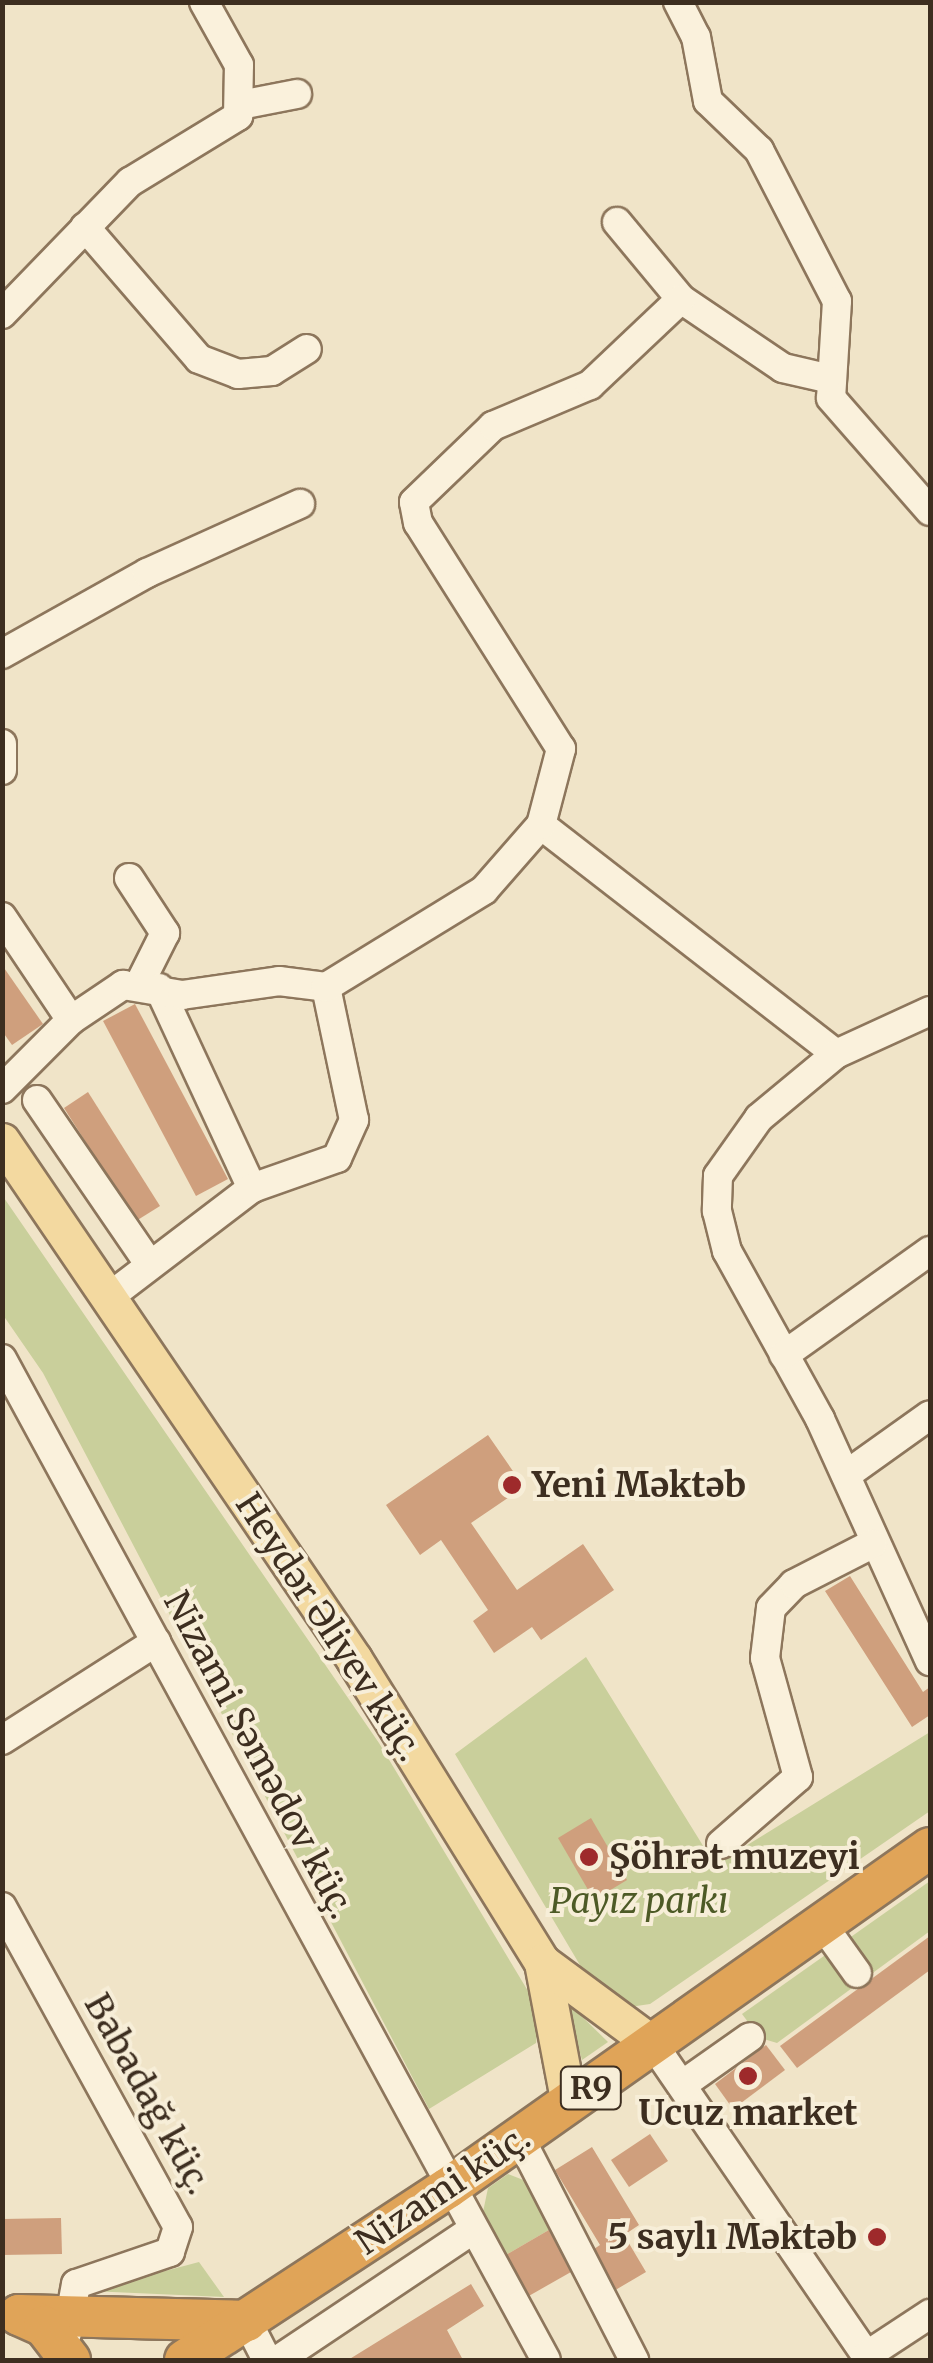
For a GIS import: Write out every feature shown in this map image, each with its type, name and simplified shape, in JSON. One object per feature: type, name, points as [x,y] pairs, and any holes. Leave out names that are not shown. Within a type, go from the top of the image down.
[{"type":"highway","name":"Nizami küç.","points":[[247,2322],[448,2188],[930,1848]]},
{"type":"highway","points":[[11,2314],[247,2322]]},
{"type":"highway","points":[[11,2314],[44,2326],[72,2360]]},
{"type":"highway","name":"R9","points":[[185,2360],[247,2322]]},
{"type":"main road","name":"Heydər Əliyev küç.","points":[[2,1141],[354,1659],[542,1962]]},
{"type":"main road","points":[[542,1962],[653,2044]]},
{"type":"main road","points":[[542,1962],[569,2104]]},
{"type":"street","points":[[204,2],[239,65],[245,104]]},
{"type":"street","points":[[678,2],[696,37],[708,101],[759,150],[837,301],[840,332],[826,378],[849,427],[930,510]]},
{"type":"street","points":[[2,314],[130,182],[229,126],[245,104],[297,94]]},
{"type":"street","points":[[616,222],[681,299],[782,368],[826,378]]},
{"type":"street","points":[[85,227],[199,359],[238,374],[272,371],[307,349]]},
{"type":"street","points":[[2,1089],[71,1020],[150,985],[326,987],[484,890],[542,825],[562,749],[436,554],[414,502],[493,426],[590,385],[681,299]]},
{"type":"street","points":[[2,654],[147,573],[300,504]]},
{"type":"street","points":[[2,744],[2,770]]},
{"type":"street","points":[[542,825],[836,1054]]},
{"type":"street","points":[[129,878],[165,933],[150,985],[252,1188]]},
{"type":"street","points":[[2,917],[71,1020]]},
{"type":"street","points":[[109,1296],[148,1262],[252,1188],[337,1158],[351,1141],[326,987]]},
{"type":"street","points":[[930,1012],[836,1054],[759,1118],[718,1176],[727,1251],[846,1475],[872,1544],[930,1661]]},
{"type":"street","points":[[37,1100],[148,1262]]},
{"type":"street","points":[[784,1355],[930,1251]]},
{"type":"street","name":"Nizami Səmədov küç.","points":[[2,1359],[448,2188],[546,2360]]},
{"type":"street","points":[[846,1475],[930,1416]]},
{"type":"street","points":[[720,1844],[798,1777],[765,1658],[770,1608],[794,1584],[872,1544]]},
{"type":"street","points":[[2,1740],[156,1642]]},
{"type":"street","name":"Babadağ küç.","points":[[2,1907],[178,2227],[170,2252],[86,2275],[65,2318]]},
{"type":"street","points":[[822,1924],[857,1972]]},
{"type":"street","points":[[682,2086],[750,2036]]},
{"type":"street","points":[[653,2044],[867,2358],[930,2314]]},
{"type":"street","points":[[520,2138],[634,2360]]},
{"type":"street","points":[[278,2360],[472,2230]]},
{"type":"street","points":[[65,2318],[72,2360]]},
{"type":"street","points":[[247,2322],[267,2360]]},
{"type":"green space","points":[[2,1195],[379,1743],[540,2011],[536,2043],[429,2109],[43,1373],[3,1315]]},
{"type":"green space","name":"Payız parkı","points":[[586,1657],[715,1865],[930,1732],[930,1811],[650,2004],[623,2008],[587,1977],[455,1754]]},
{"type":"green space","points":[[930,1881],[930,1931],[777,2043],[760,2038],[742,2014]]},
{"type":"green space","points":[[564,1999],[608,2042],[582,2060]]},
{"type":"green space","points":[[508,2174],[531,2183],[554,2227],[504,2256],[483,2212],[488,2188]]},
{"type":"green space","points":[[199,2262],[224,2297],[90,2291]]},
{"type":"building","points":[[2,965],[43,1024],[12,1045],[2,1031]]},
{"type":"building","points":[[135,1004],[228,1179],[196,1196],[103,1021]]},
{"type":"building","points":[[88,1092],[160,1206],[136,1221],[64,1108]]},
{"type":"building","points":[[488,1435],[524,1487],[471,1523],[517,1590],[583,1544],[614,1590],[541,1640],[532,1627],[494,1653],[473,1621],[488,1610],[441,1540],[420,1555],[386,1505]]},
{"type":"building","points":[[850,1576],[923,1692],[930,1687],[930,1715],[912,1727],[825,1591]]},
{"type":"building","points":[[591,1818],[627,1880],[594,1900],[558,1838]]},
{"type":"building","points":[[930,1936],[930,1970],[797,2068],[780,2046]]},
{"type":"building","points":[[766,2045],[785,2070],[733,2109],[715,2084]]},
{"type":"building","points":[[650,2134],[668,2161],[629,2187],[611,2160]]},
{"type":"building","points":[[592,2147],[639,2225],[624,2235],[646,2272],[612,2292],[588,2253],[600,2245],[555,2170]]},
{"type":"building","points":[[61,2218],[62,2254],[2,2255],[2,2219]]},
{"type":"building","points":[[554,2227],[578,2268],[527,2297],[504,2256]]},
{"type":"building","points":[[471,2284],[484,2306],[447,2330],[463,2360],[348,2360]]},
{"type":"place","name":"Yeni Məktəb","points":[[512,1485]]},
{"type":"place","name":"Şöhrət muzeyi","points":[[589,1857]]},
{"type":"place","name":"Ucuz market","points":[[748,2076]]},
{"type":"place","name":"5 saylı Məktəb","points":[[877,2237]]}]
